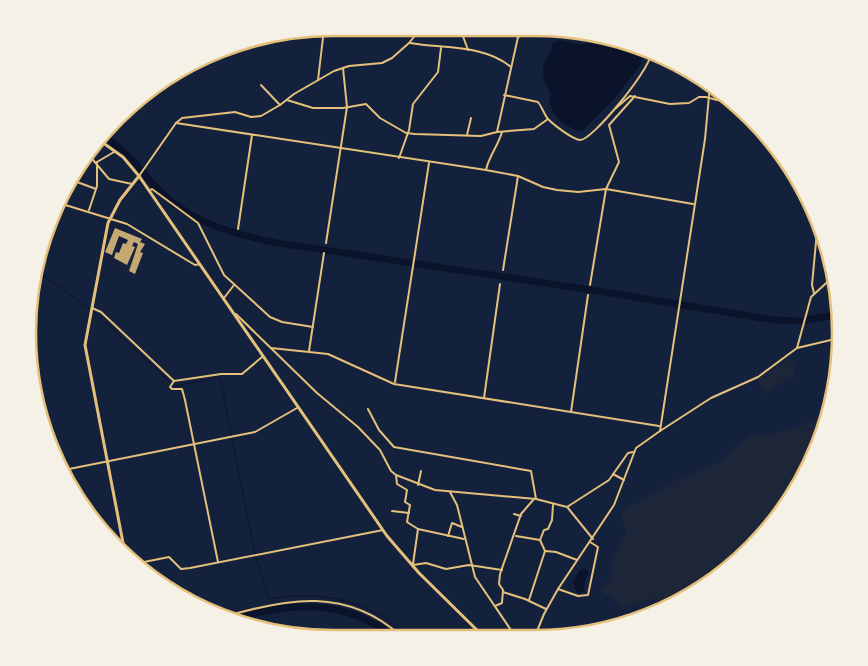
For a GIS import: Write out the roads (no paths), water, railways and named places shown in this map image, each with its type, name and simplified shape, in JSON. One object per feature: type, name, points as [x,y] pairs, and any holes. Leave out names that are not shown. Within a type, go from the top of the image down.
[{"type":"main road","points":[[105,144],[116,151],[140,175],[223,300],[382,530],[412,565],[477,630]]},
{"type":"main road","points":[[123,543],[86,355],[86,337],[110,218],[140,175]]},
{"type":"street","points":[[140,175],[176,123],[188,116],[209,116],[235,112],[258,117],[318,80],[342,68],[382,64],[392,58],[415,36]]},
{"type":"street","points":[[463,36],[468,50]]},
{"type":"street","points":[[318,80],[323,37]]},
{"type":"street","points":[[497,132],[518,37]]},
{"type":"street","points":[[409,43],[486,53],[511,67]]},
{"type":"street","points":[[400,158],[413,104],[438,72],[441,48]]},
{"type":"street","points":[[504,95],[538,102],[548,119],[579,140],[583,140],[592,135],[614,109],[645,70],[649,59]]},
{"type":"street","points":[[326,243],[347,107],[342,68]]},
{"type":"street","points":[[261,85],[280,105]]},
{"type":"street","points":[[272,97],[276,93]]},
{"type":"street","points":[[660,431],[659,426],[710,94]]},
{"type":"street","points":[[614,109],[630,96],[681,104],[689,103],[699,97],[710,97],[719,100]]},
{"type":"street","points":[[590,285],[606,189],[619,162],[608,125],[635,96]]},
{"type":"street","points":[[287,100],[313,108],[347,107],[366,104],[380,118],[406,132],[481,136],[502,131],[534,129],[548,119]]},
{"type":"street","points":[[467,135],[471,118]]},
{"type":"street","points":[[176,123],[429,163],[486,170],[518,176],[543,187],[557,190],[578,192],[606,189],[693,204]]},
{"type":"street","points":[[486,170],[488,159],[497,146],[502,131]]},
{"type":"street","points":[[238,229],[252,135]]},
{"type":"street","points":[[97,162],[116,151]]},
{"type":"street","points":[[93,159],[109,179],[132,184]]},
{"type":"street","points":[[88,211],[96,189],[97,162]]},
{"type":"street","points":[[394,384],[429,163]]},
{"type":"street","points":[[502,270],[518,176]]},
{"type":"street","points":[[78,182],[96,189]]},
{"type":"street","points":[[149,191],[152,189],[198,223],[216,262],[234,285],[270,317],[282,322],[313,327]]},
{"type":"street","points":[[66,205],[110,218],[145,234],[195,265],[200,264]]},
{"type":"street","points":[[814,293],[812,286],[816,239]]},
{"type":"street","points":[[309,351],[324,253]]},
{"type":"street","points":[[798,348],[806,315],[814,293],[827,282]]},
{"type":"street","points":[[484,398],[500,284]]},
{"type":"street","points":[[223,300],[234,285]]},
{"type":"street","points":[[571,412],[588,295]]},
{"type":"street","points":[[228,307],[317,393],[358,427],[380,450],[391,471],[396,475],[418,485],[450,492],[535,499],[567,508],[593,539]]},
{"type":"street","points":[[91,308],[101,312],[174,381]]},
{"type":"street","points":[[537,630],[546,609],[558,589],[614,505],[634,452],[640,444],[711,398],[758,377],[798,348],[832,340]]},
{"type":"street","points":[[271,348],[309,351],[340,358],[394,384],[659,426]]},
{"type":"street","points":[[218,562],[183,390],[172,389],[170,386],[174,381],[222,374],[242,374],[262,357]]},
{"type":"street","points":[[70,469],[255,432],[297,408]]},
{"type":"street","points":[[368,408],[379,430],[394,447],[531,471],[535,499],[520,516],[499,584],[503,592],[502,603],[495,606]]},
{"type":"street","points":[[567,508],[609,480],[628,453],[634,452]]},
{"type":"street","points":[[418,485],[422,471]]},
{"type":"street","points":[[614,474],[624,480]]},
{"type":"street","points":[[396,475],[397,484],[407,490],[405,502],[410,505],[407,522],[418,529],[465,539]]},
{"type":"street","points":[[450,492],[457,505],[475,576],[511,630]]},
{"type":"street","points":[[529,600],[545,551],[540,540],[544,530],[548,529],[552,522],[553,505]]},
{"type":"street","points":[[392,511],[409,513]]},
{"type":"street","points":[[514,514],[520,516]]},
{"type":"street","points":[[448,536],[452,524],[462,527]]},
{"type":"street","points":[[412,565],[418,529]]},
{"type":"street","points":[[144,562],[169,557],[182,568],[382,530]]},
{"type":"street","points":[[515,536],[540,540]]},
{"type":"street","points":[[558,589],[578,596],[588,595],[598,547],[590,542]]},
{"type":"street","points":[[545,551],[556,552],[578,560]]},
{"type":"street","points":[[412,565],[426,563],[446,569],[471,566],[502,570]]},
{"type":"street","points":[[503,592],[529,600],[546,609]]},
{"type":"street","points":[[237,614],[276,603],[323,600],[339,603],[374,616],[393,630]]},
{"type":"waterway","points":[[108,139],[137,165],[155,186],[182,209],[212,225],[244,235],[278,243],[605,292],[774,320],[801,321],[831,316]]},
{"type":"waterway","points":[[42,274],[90,309]]},
{"type":"waterway","points":[[93,311],[175,386],[220,377],[256,558],[269,599],[307,596],[326,597],[344,601],[378,614],[402,630]]},
{"type":"waterway","points":[[244,616],[293,607],[334,609],[373,623],[383,630]]}]
